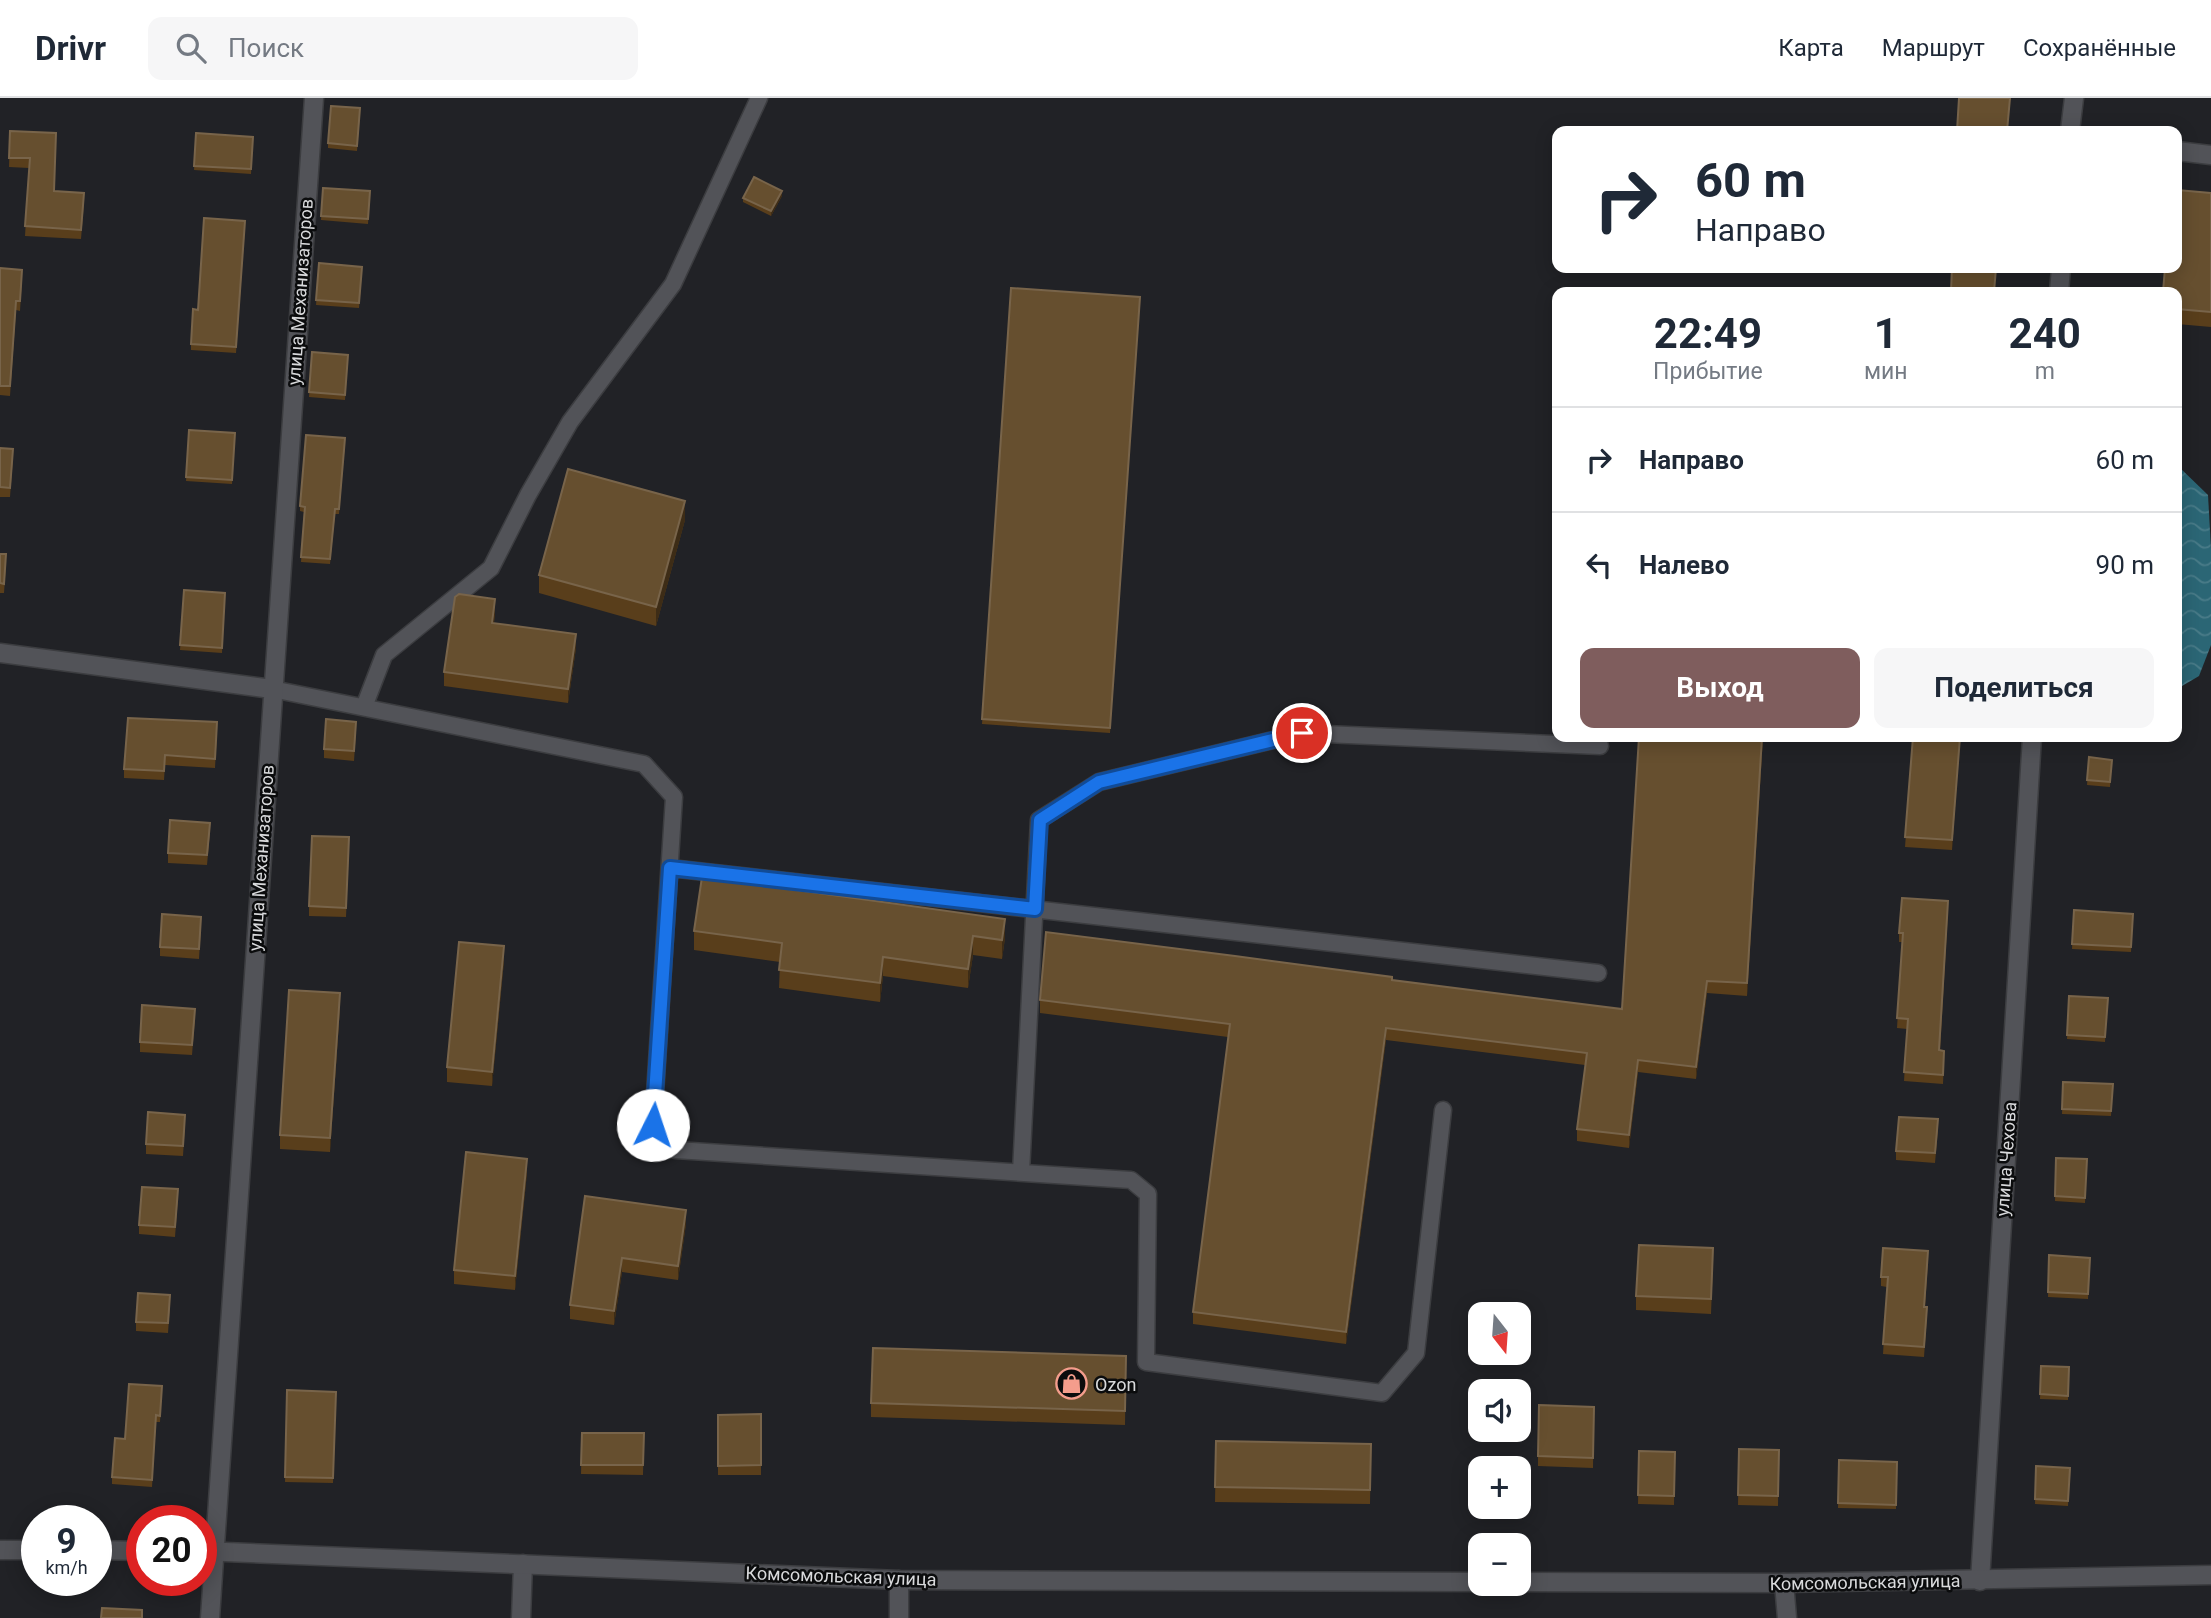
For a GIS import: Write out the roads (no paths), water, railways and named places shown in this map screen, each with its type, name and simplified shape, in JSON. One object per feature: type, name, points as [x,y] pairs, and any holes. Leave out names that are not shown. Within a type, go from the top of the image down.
[{"type":"street","name":"улица Механизаторов","points":[[211,1505],[314,98]]},
{"type":"street","points":[[2071,126],[2074,98]]},
{"type":"street","points":[[2182,152],[2211,155]]},
{"type":"street","points":[[0,653],[272,688]]},
{"type":"street","name":"улица Чехова","points":[[1980,1581],[2032,742]]},
{"type":"street","points":[[0,1550],[21,1550]]},
{"type":"street","name":"Комсомольская улица","points":[[217,1551],[899,1580],[1468,1582]]},
{"type":"street","points":[[521,1618],[523,1564]]},
{"type":"street","name":"Комсомольская улица","points":[[1531,1582],[1980,1581],[2211,1575]]},
{"type":"street","points":[[899,1580],[899,1618]]},
{"type":"street","points":[[1784,1583],[1787,1618]]},
{"type":"street","name":"улица Механизаторов","points":[[209,1596],[210,1618]]},
{"type":"lane","points":[[364,707],[384,655],[491,568],[528,495],[570,422],[673,284],[759,98]]},
{"type":"lane","points":[[272,688],[644,764],[674,797],[653,1125],[676,1150],[1131,1180],[1148,1194],[1146,1362],[1382,1393],[1416,1353],[1443,1110]]},
{"type":"lane","points":[[1021,1172],[1040,820],[1099,782],[1302,733],[1600,746]]},
{"type":"lane","points":[[670,868],[1598,973]]},
{"type":"water","points":[[2182,470],[2208,495],[2211,645],[2199,676],[2182,686]]},
{"type":"place","name":"Ozon","points":[[1072,1384]]}]
